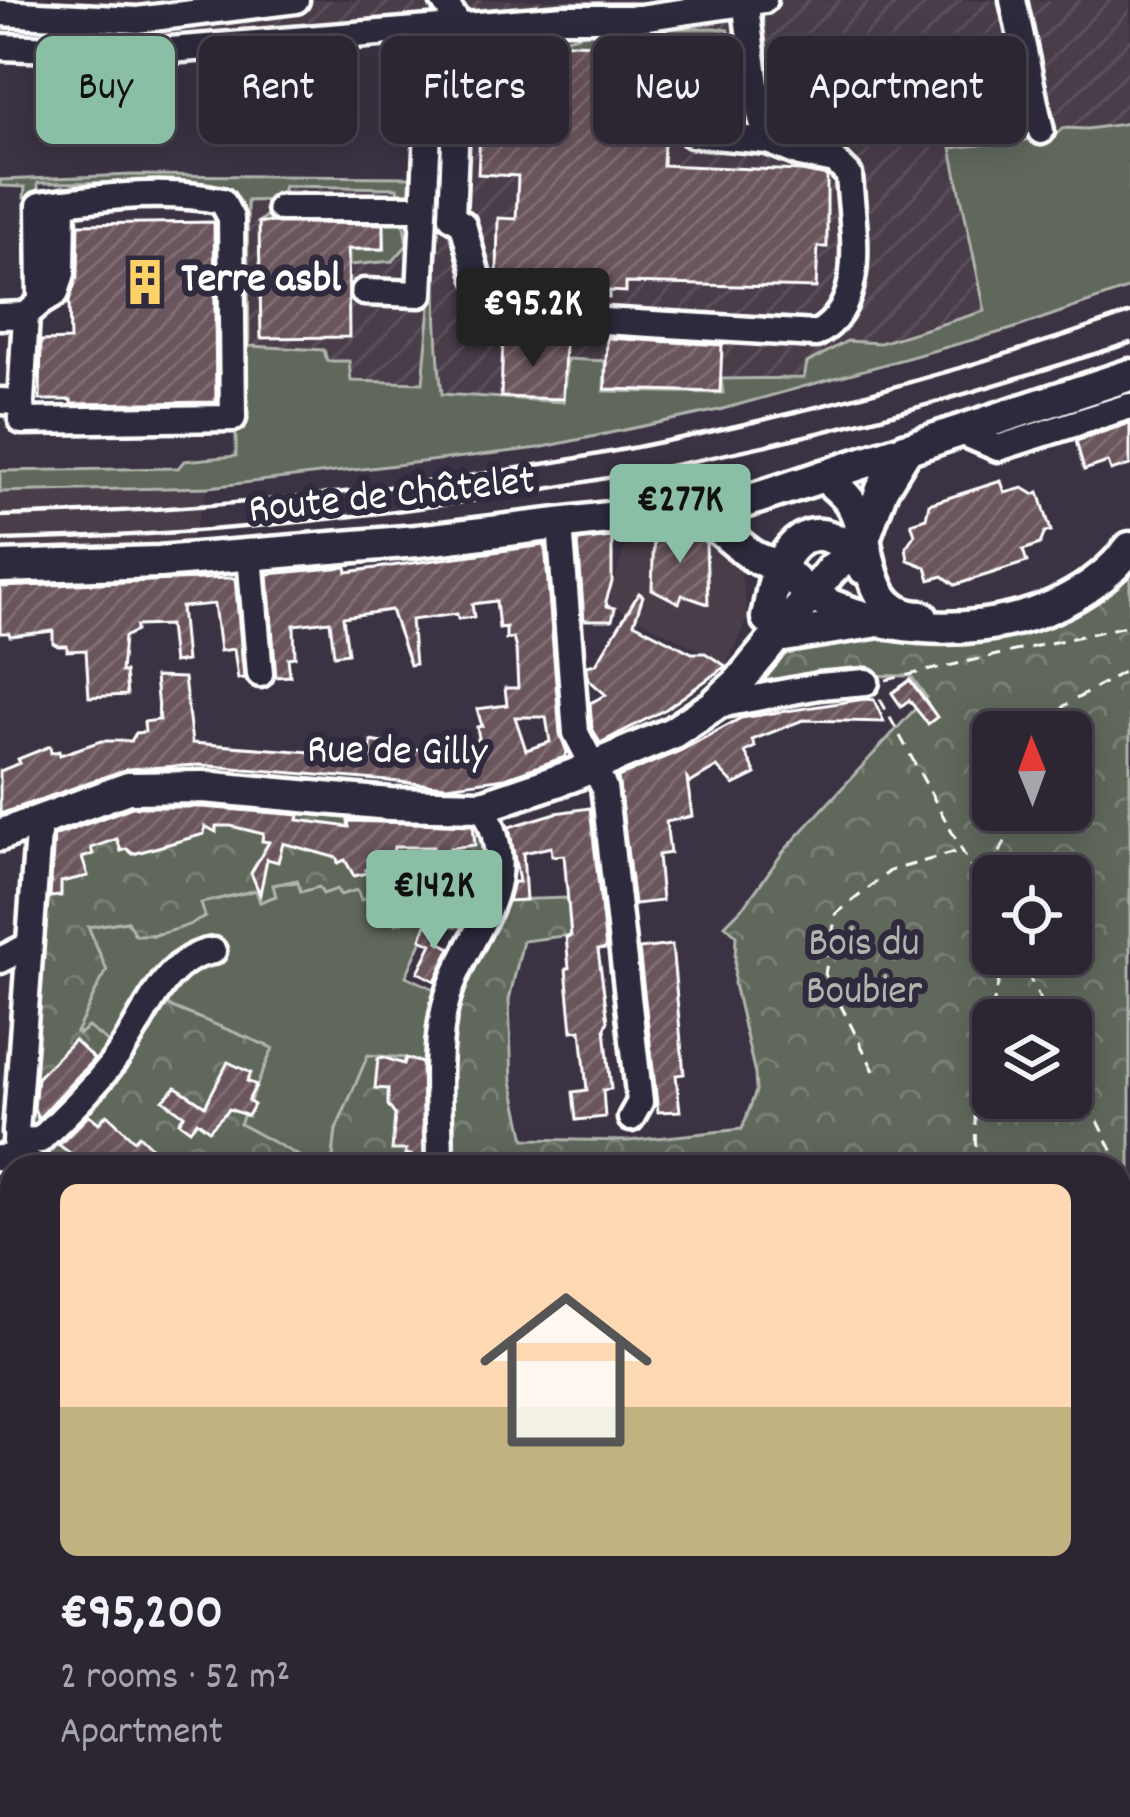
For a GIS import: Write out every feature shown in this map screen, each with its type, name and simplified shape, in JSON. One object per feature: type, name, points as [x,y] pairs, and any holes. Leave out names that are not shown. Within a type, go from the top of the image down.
[{"type":"main road","name":"Route de Châtelet","points":[[0,566],[250,555],[560,524],[764,497],[1130,375]]},
{"type":"main road","points":[[859,546],[882,489],[907,448]]},
{"type":"main road","points":[[824,476],[851,504],[859,546],[875,589],[889,604],[911,617],[1006,620]]},
{"type":"main road","points":[[764,497],[768,637],[878,621]]},
{"type":"main road","points":[[696,508],[812,596],[878,621],[910,627],[1006,620],[1071,599],[1099,581],[1130,548]]},
{"type":"main road","points":[[767,562],[811,536],[829,535],[859,546]]},
{"type":"main road","name":"Rue de Gilly","points":[[0,835],[128,788],[202,787],[483,806],[672,733],[712,706],[768,637],[859,546]]},
{"type":"street","points":[[0,13],[136,20],[296,0]]},
{"type":"street","points":[[443,0],[460,26],[452,218],[463,224],[477,276],[486,290],[572,319],[815,334],[833,325],[846,302],[854,267],[850,176],[835,161],[775,144]]},
{"type":"street","points":[[564,18],[666,0]]},
{"type":"street","points":[[1013,0],[1041,131]]},
{"type":"street","points":[[0,47],[145,52],[564,18],[640,18],[752,1],[760,115],[767,141],[743,139]]},
{"type":"street","points":[[364,292],[420,294],[433,28]]},
{"type":"street","points":[[198,196],[222,201],[230,218],[233,418],[22,421],[10,402],[33,308],[40,205],[198,196]]},
{"type":"street","points":[[280,208],[422,208]]},
{"type":"street","points":[[0,316],[33,308]]},
{"type":"street","points":[[956,430],[998,448],[1130,406]]},
{"type":"street","points":[[560,524],[576,733],[604,787],[606,803],[640,1102],[631,1118]]},
{"type":"street","points":[[250,555],[260,674]]},
{"type":"street","points":[[712,706],[866,682]]},
{"type":"street","points":[[440,1155],[442,1017],[456,971],[492,904],[501,863],[496,831],[483,806]]},
{"type":"street","points":[[18,1155],[39,820]]},
{"type":"street","points":[[0,960],[28,946]]},
{"type":"street","points":[[19,1155],[40,1140],[109,1067],[179,967],[190,957],[213,951]]},
{"type":"path","points":[[972,873],[871,682],[1130,625]]},
{"type":"path","points":[[1062,711],[1130,668]]},
{"type":"path","points":[[874,1071],[825,974],[836,914],[890,871],[959,851]]},
{"type":"path","points":[[1092,1108],[1115,1155]]},
{"type":"path","points":[[975,1119],[976,1155]]},
{"type":"shaded area","points":[[0,0],[1130,0],[1130,123],[1063,128],[1054,137],[1026,140],[1026,36],[767,36],[767,144],[988,144],[951,148],[986,311],[880,343],[847,341],[805,378],[722,379],[724,393],[603,391],[567,360],[564,402],[442,394],[437,304],[444,144],[569,144],[569,36],[199,36],[199,45],[175,47],[175,36],[36,36],[36,52],[0,54]]},
{"type":"shaded area","points":[[420,144],[438,144],[424,383],[350,381],[327,361],[324,350],[249,347],[247,200],[283,186],[398,188],[399,197],[415,183],[411,177],[419,177]]},
{"type":"shaded area","points":[[209,487],[189,546],[0,549],[0,493]]},
{"type":"shaded area","points":[[692,523],[730,543],[741,573],[748,617],[727,664],[608,603],[627,540],[618,530]]},
{"type":"green space","points":[[715,28],[728,30],[731,36],[593,36],[593,45],[569,44],[569,37],[600,29]]},
{"type":"green space","points":[[1130,123],[1130,288],[1012,329],[719,410],[539,448],[209,487],[0,492],[0,471],[178,468],[184,461],[236,456],[236,214],[213,187],[171,182],[38,183],[38,197],[24,198],[25,187],[0,186],[0,180],[133,175],[410,177],[416,193],[399,198],[397,188],[284,186],[280,200],[247,201],[249,346],[324,350],[327,361],[349,361],[351,381],[423,383],[434,263],[438,144],[444,144],[436,283],[442,394],[563,402],[567,359],[605,361],[604,391],[723,393],[721,379],[804,378],[807,363],[847,341],[880,343],[985,311],[951,148],[1026,144],[1026,140],[1053,137],[1063,128]]},
{"type":"green space","points":[[267,215],[391,215],[404,225],[407,245],[393,261],[349,265],[349,250],[385,249],[383,220],[259,222]]},
{"type":"green space","name":"Bois du Boubier","points":[[1130,564],[1130,1155],[333,1155],[336,1130],[368,1055],[450,1069],[454,1005],[504,900],[568,898],[571,935],[523,941],[509,1000],[512,1081],[525,1139],[628,1141],[742,1129],[756,1091],[755,1074],[734,984],[736,935],[725,925],[784,851],[926,697],[911,676],[844,675],[750,690],[765,664],[808,644],[1013,627]]},
{"type":"green space","points":[[145,797],[484,816],[491,864],[457,870],[454,882],[415,886],[418,917],[396,924],[382,893],[361,900],[357,890],[340,895],[337,889],[323,894],[319,887],[301,892],[297,880],[273,885],[276,896],[260,902],[256,890],[201,903],[205,917],[162,933],[135,935],[127,921],[88,927],[107,971],[76,1032],[88,1027],[117,1049],[147,997],[273,1048],[240,1124],[297,1155],[40,1155],[25,1146],[50,826]]},
{"type":"green space","points":[[491,864],[463,948],[466,927],[429,924],[406,976],[443,993],[454,1005],[450,1070],[368,1056],[336,1130],[333,1155],[297,1155],[239,1124],[272,1048],[147,998],[117,1050],[75,1031],[107,971],[88,926],[128,921],[153,936],[205,917],[200,903],[257,890],[260,901],[272,886],[292,883],[382,893],[396,923],[414,885],[454,882],[457,870]]},
{"type":"building","points":[[569,43],[593,44],[593,144],[664,144],[663,165],[827,176],[827,247],[818,247],[816,288],[626,283],[626,292],[609,291],[609,298],[579,297],[579,290],[561,289],[562,280],[497,276],[498,218],[516,219],[518,176],[478,174],[479,144],[569,144]]},
{"type":"building","name":"Terre asbl","points":[[214,222],[216,402],[71,404],[71,400],[40,400],[41,341],[70,340],[69,301],[78,274],[79,224]]},
{"type":"building","points":[[259,222],[384,224],[384,249],[348,249],[349,337],[261,338]]},
{"type":"building","points":[[607,338],[722,345],[720,392],[605,389]]},
{"type":"building","points":[[503,340],[565,342],[563,399],[501,397]]},
{"type":"building","points":[[1130,423],[1130,465],[1111,471],[1108,462],[1084,470],[1076,441]]},
{"type":"building","points":[[1001,481],[1005,493],[1023,488],[1039,492],[1051,531],[1045,532],[1040,544],[1023,550],[1027,562],[955,585],[943,576],[930,580],[926,567],[908,560],[906,547],[915,534],[911,523],[926,518],[929,504]]},
{"type":"building","points":[[654,532],[697,534],[706,543],[708,604],[682,595],[679,603],[652,589]]},
{"type":"building","points":[[612,537],[612,582],[606,601],[615,608],[612,620],[584,620],[578,541]]},
{"type":"building","points":[[545,545],[565,757],[505,778],[447,786],[199,765],[127,769],[0,814],[0,771],[20,763],[18,759],[50,746],[51,753],[59,751],[60,755],[101,741],[131,741],[136,733],[145,732],[144,722],[159,720],[155,677],[184,678],[192,743],[310,752],[312,736],[334,740],[333,752],[371,756],[371,741],[422,750],[463,746],[479,738],[477,727],[482,726],[477,709],[507,705],[505,688],[518,688],[516,649],[513,638],[506,639],[506,627],[499,628],[496,601],[472,604],[474,617],[458,619],[457,614],[411,620],[415,664],[410,665],[391,610],[343,617],[348,653],[334,655],[330,621],[294,625],[290,676],[276,677],[268,574],[346,567],[347,572]],"holes":[[[515,717],[546,717],[550,742],[526,750]]]},
{"type":"building","points":[[235,578],[244,678],[238,679],[234,649],[220,651],[214,604],[181,607],[186,661],[173,663],[169,625],[136,626],[136,631],[124,637],[121,672],[125,672],[127,695],[89,697],[86,650],[67,651],[67,646],[58,646],[53,643],[53,631],[0,633],[0,587]]},
{"type":"building","points":[[639,593],[643,596],[634,623],[726,666],[666,709],[600,743],[592,728],[590,703],[606,695],[588,679],[587,666],[596,664]]},
{"type":"building","points":[[910,680],[937,717],[928,724],[909,700],[901,706],[892,693]]},
{"type":"building","points":[[874,700],[884,722],[803,720],[752,740],[755,747],[745,752],[756,774],[734,785],[717,767],[690,783],[687,779],[692,816],[666,822],[670,853],[658,855],[662,901],[634,904],[618,777],[741,718]]},
{"type":"building","points":[[132,807],[299,815],[298,820],[349,827],[348,821],[473,825],[475,845],[450,848],[451,866],[432,866],[433,847],[394,847],[391,871],[366,870],[354,876],[345,860],[338,863],[337,858],[283,843],[278,862],[267,859],[260,894],[251,873],[269,842],[262,841],[263,834],[231,826],[216,826],[216,832],[205,826],[204,834],[133,854],[121,851],[117,839],[91,848],[93,854],[82,858],[88,876],[61,882],[61,896],[50,897],[54,836]]},
{"type":"building","points":[[590,808],[606,949],[598,950],[611,1089],[603,1090],[605,1117],[576,1120],[573,1092],[587,1090],[581,1030],[572,1031],[564,855],[552,856],[551,847],[523,853],[526,900],[508,901],[513,882],[519,882],[509,827]]},
{"type":"building","points":[[426,924],[446,926],[438,941],[451,948],[435,981],[418,972],[432,944],[421,939]]},
{"type":"building","points":[[672,945],[684,1074],[676,1075],[680,1111],[658,1112],[639,949]]},
{"type":"building","points":[[74,1040],[94,1059],[38,1119],[34,1108],[37,1078]]},
{"type":"building","points":[[378,1059],[422,1063],[424,1155],[392,1150],[395,1115],[388,1105],[388,1089],[375,1088]]},
{"type":"building","points":[[228,1062],[251,1073],[247,1081],[256,1085],[248,1101],[254,1105],[248,1116],[229,1109],[209,1130],[197,1121],[190,1130],[179,1122],[184,1115],[163,1100],[176,1087],[205,1106]]},
{"type":"building","points":[[107,1114],[134,1140],[139,1135],[153,1149],[147,1155],[73,1155],[59,1145],[89,1115],[99,1123]]},
{"type":"railway","points":[[0,516],[288,498],[573,459],[854,397],[1130,313]]},
{"type":"railway","points":[[0,540],[224,529],[557,487],[667,467],[885,416],[1130,343]]},
{"type":"place","name":"Terre asbl","points":[[145,282]]}]
